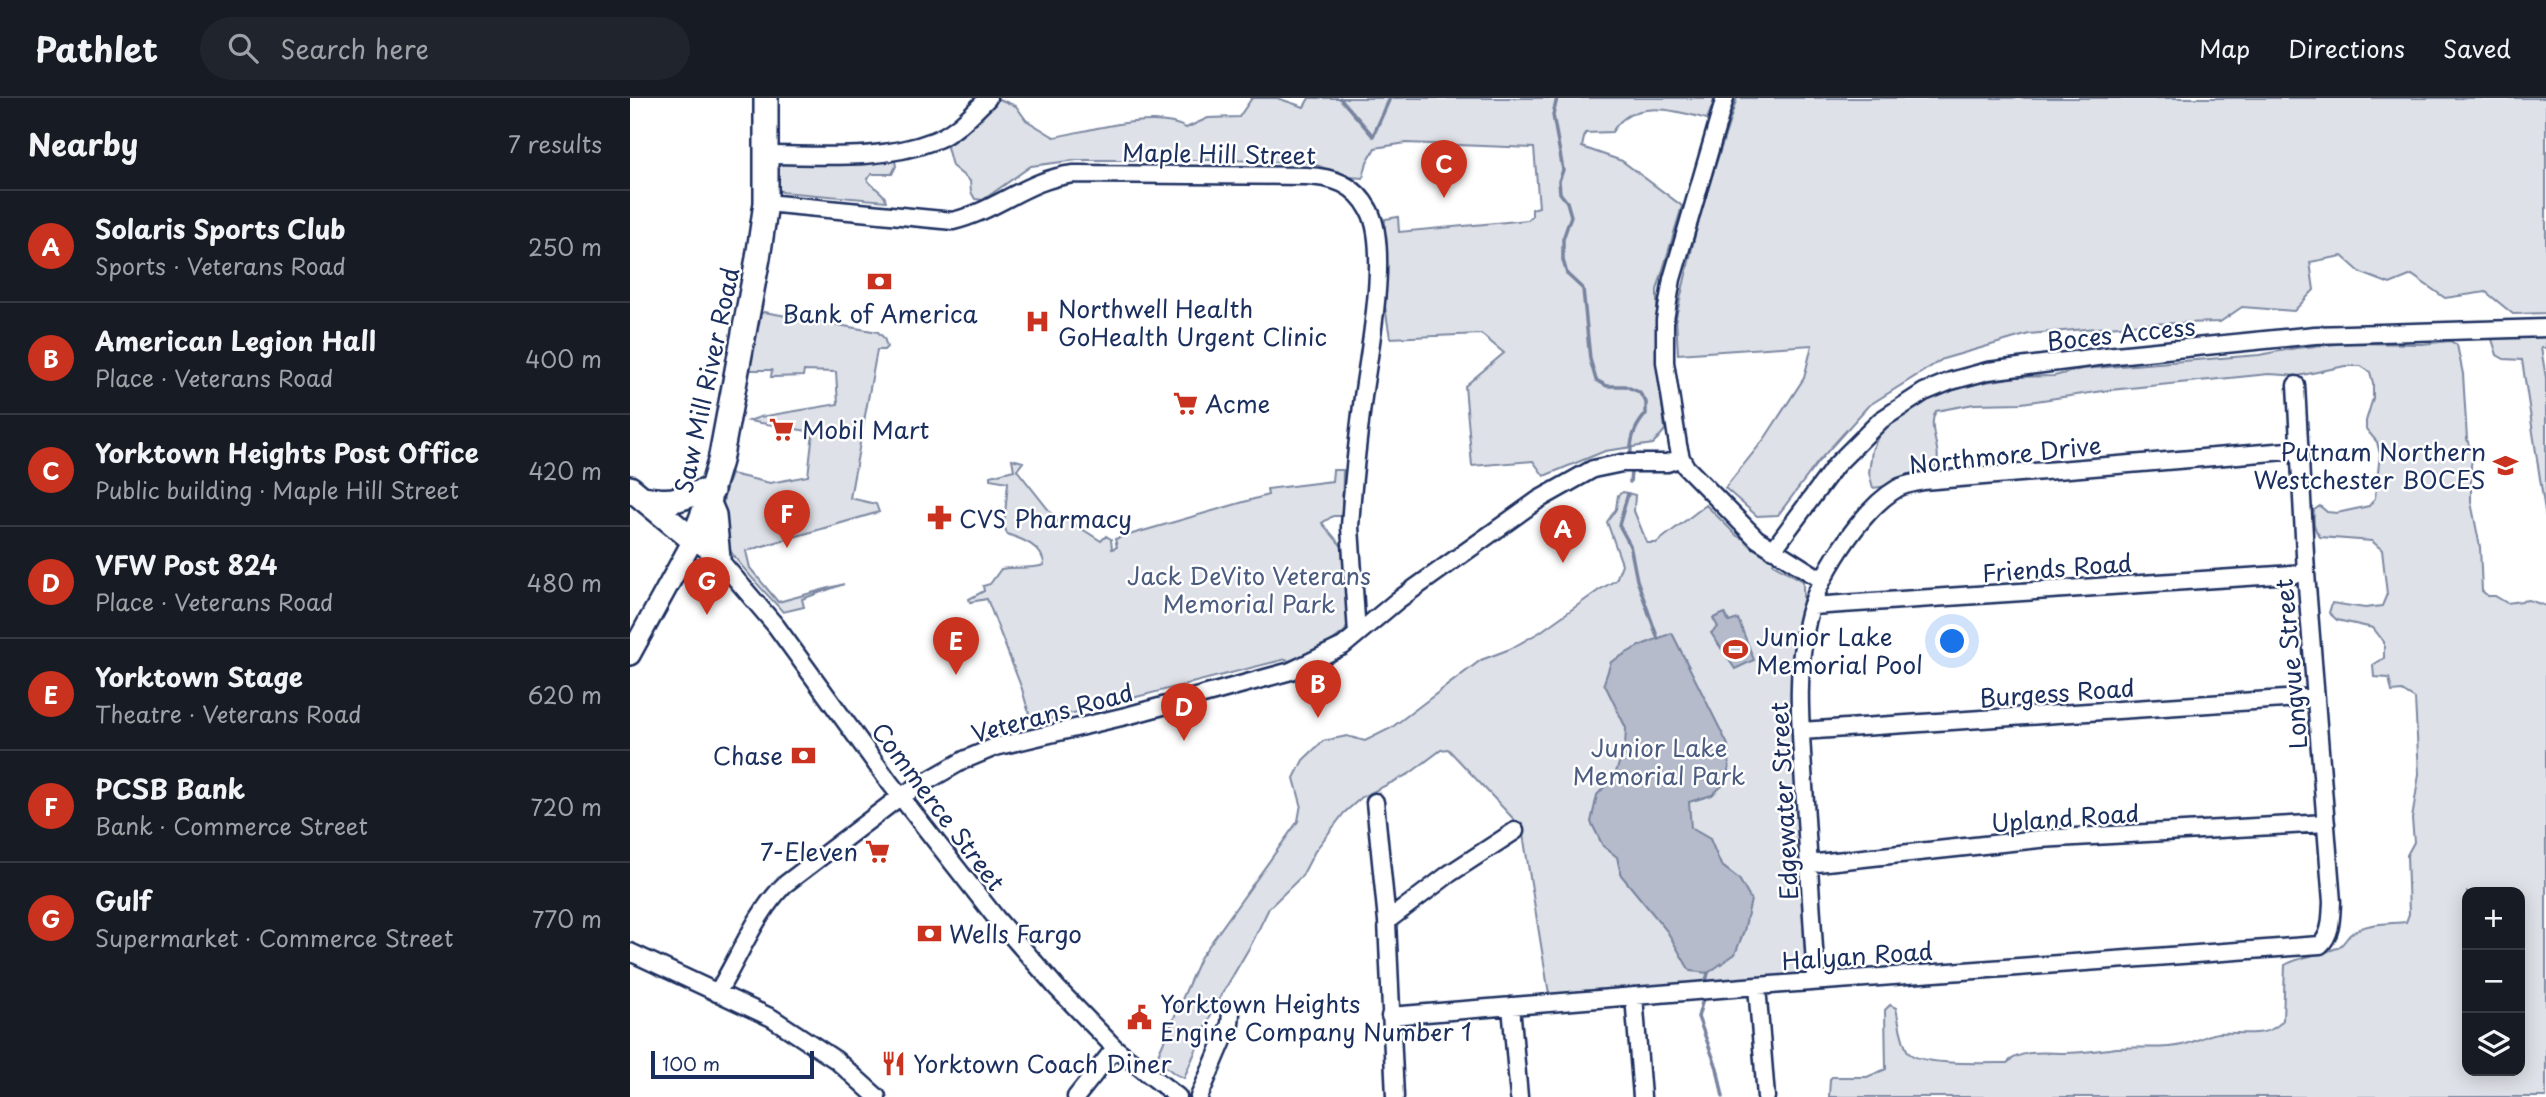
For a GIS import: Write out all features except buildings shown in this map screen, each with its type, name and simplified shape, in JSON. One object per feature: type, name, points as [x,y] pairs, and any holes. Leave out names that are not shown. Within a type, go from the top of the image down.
[{"type":"highway","name":"Saw Mill River Road","points":[[693,540],[710,496],[726,434],[758,258],[766,204],[766,98]]},
{"type":"highway","points":[[636,493],[668,501],[696,492],[710,496],[718,558]]},
{"type":"highway","points":[[636,493],[693,540]]},
{"type":"main road","name":"Saw Mill River Road","points":[[630,655],[693,540]]},
{"type":"street","points":[[767,155],[866,155],[908,148],[934,141],[958,127],[988,98]]},
{"type":"street","points":[[1725,98],[1672,279],[1665,320],[1665,362],[1681,458],[1704,487],[1757,539],[1822,580]]},
{"type":"street","name":"Maple Hill Street","points":[[766,204],[953,221],[976,215],[1048,178],[1074,174],[1315,176],[1336,179],[1346,186],[1369,210],[1376,228],[1378,253],[1350,517],[1357,634]]},
{"type":"street","name":"Boces Access","points":[[1773,550],[1836,465],[1881,420],[1924,392],[1951,381],[1989,371],[2106,356],[2315,335],[2546,328]]},
{"type":"street","name":"Longvue Street","points":[[2296,385],[2306,573],[2332,902],[2326,940]]},
{"type":"street","name":"Northmore Drive","points":[[1822,580],[1836,555],[1863,520],[1899,487],[1923,481],[2299,450]]},
{"type":"street","name":"Veterans Road","points":[[718,993],[743,943],[771,899],[784,885],[901,796],[964,760],[995,747],[1091,725],[1291,671],[1343,646],[1398,600],[1538,500],[1593,469],[1622,463],[1667,463],[1681,458]]},
{"type":"street","name":"Commerce Street","points":[[693,540],[718,558],[782,634],[901,796],[996,918],[1057,988],[1115,1048],[1178,1097]]},
{"type":"street","name":"Friends Road","points":[[1812,606],[2306,573]]},
{"type":"street","name":"Edgewater Street","points":[[1815,981],[1801,731],[1802,652],[1807,620],[1822,580]]},
{"type":"street","name":"Burgess Road","points":[[1801,731],[2316,697]]},
{"type":"street","points":[[1375,802],[1387,921],[1395,1097]]},
{"type":"street","name":"Upland Road","points":[[1808,864],[2039,839],[2326,823]]},
{"type":"street","points":[[1387,921],[1449,874],[1515,831]]},
{"type":"street","name":"Halyan Road","points":[[1390,1016],[1815,981],[2320,945],[2326,940]]},
{"type":"street","points":[[630,952],[772,1018],[800,1034],[836,1060],[877,1097]]},
{"type":"street","points":[[1758,986],[1766,1097]]},
{"type":"street","points":[[1633,996],[1642,1097]]},
{"type":"street","points":[[1511,1006],[1519,1097]]},
{"type":"street","points":[[1199,1097],[1230,1024],[1231,1013]]},
{"type":"street","points":[[1076,1097],[1115,1048]]},
{"type":"green space","points":[[1252,98],[1277,98],[1304,107],[1309,98],[1712,98],[1714,101],[1707,119],[1667,110],[1642,111],[1630,114],[1620,121],[1612,132],[1585,133],[1582,147],[1622,161],[1682,206],[1657,290],[1657,358],[1665,430],[1653,444],[1605,451],[1544,476],[1533,461],[1472,466],[1465,386],[1504,353],[1481,334],[1390,338],[1383,294],[1385,219],[1398,217],[1399,232],[1528,220],[1532,216],[1532,209],[1539,207],[1534,148],[1406,143],[1375,148],[1367,162],[1363,178],[1348,177],[1311,163],[1077,160],[1031,166],[983,200],[975,199],[970,181],[952,166],[947,147],[950,141],[975,123],[985,109],[999,99],[1016,106],[1026,120],[1054,137],[1140,121],[1173,123],[1186,128],[1208,118],[1239,117]]},
{"type":"green space","points":[[1737,98],[2546,98],[2546,313],[2513,314],[2486,292],[2445,298],[2412,275],[2390,284],[2361,273],[2342,256],[2310,262],[2314,290],[2294,311],[2242,307],[2220,322],[2142,324],[2029,334],[1943,359],[1868,406],[1818,462],[1778,515],[1757,516],[1725,488],[1765,438],[1804,378],[1812,345],[1678,354],[1676,317],[1700,214]]},
{"type":"green space","points":[[895,161],[892,174],[872,174],[867,179],[886,201],[782,192],[774,184],[775,162]]},
{"type":"green space","points":[[764,312],[878,332],[887,347],[877,350],[850,498],[876,504],[879,512],[746,551],[750,568],[778,602],[844,584],[802,599],[804,607],[783,612],[747,573],[725,541],[722,512],[725,492],[731,474],[770,483],[808,476],[813,432],[749,421],[838,404],[836,372],[804,371],[803,376],[771,377],[772,370],[748,370],[760,314]]},
{"type":"green space","points":[[2546,333],[2546,348],[2541,348],[2546,378],[2546,518],[2522,360],[2504,359],[2497,355],[2491,336]]},
{"type":"green space","points":[[2450,341],[2457,345],[2463,374],[2467,439],[2473,457],[2471,502],[2480,547],[2482,591],[2507,603],[2529,600],[2546,606],[2546,1097],[1829,1097],[1832,1077],[1867,1077],[1886,1069],[1885,1010],[1890,1005],[1896,1008],[1908,1052],[1925,1060],[1939,1062],[2007,1063],[2034,1053],[2166,1047],[2186,1044],[2218,1033],[2261,1032],[2277,1026],[2283,1020],[2285,965],[2337,948],[2358,929],[2406,922],[2409,914],[2407,855],[2414,842],[2412,819],[2419,774],[2415,699],[2402,691],[2392,692],[2389,678],[2374,677],[2373,665],[2384,658],[2384,642],[2373,628],[2337,620],[2329,613],[2332,603],[2365,608],[2382,606],[2387,594],[2382,550],[2372,541],[2320,537],[2314,521],[2314,510],[2320,506],[2327,512],[2337,513],[2369,506],[2375,498],[2380,454],[2377,442],[2366,429],[2373,398],[2370,372],[2361,366],[2345,366],[2298,376],[2269,374],[2110,390],[2022,403],[1974,404],[1936,411],[1933,425],[1938,453],[1936,467],[1903,476],[1888,486],[1873,488],[1869,473],[1872,450],[1882,428],[1937,392],[2017,377],[2054,376],[2082,369],[2259,355],[2347,343],[2422,344]]},
{"type":"green space","name":"Jack DeVito Veterans Memorial Park","points":[[1012,459],[1023,462],[1017,470],[1059,523],[1068,520],[1101,541],[1106,536],[1111,539],[1112,549],[1117,547],[1115,539],[1268,495],[1267,489],[1332,481],[1333,470],[1343,470],[1342,516],[1333,516],[1322,523],[1351,557],[1355,607],[1345,631],[1324,647],[1289,661],[1286,659],[1034,723],[987,599],[970,602],[969,599],[984,591],[983,586],[990,584],[1001,569],[1044,565],[1036,549],[1007,534],[1004,525],[1008,482],[990,479],[990,476],[1014,470]]},
{"type":"green space","name":"Junior Lake Memorial Park","points":[[1623,492],[1635,495],[1634,511],[1647,543],[1656,543],[1706,505],[1737,536],[1761,547],[1774,561],[1773,564],[1803,581],[1807,976],[1549,994],[1522,828],[1448,749],[1441,750],[1409,774],[1362,797],[1344,813],[1315,851],[1302,876],[1269,908],[1214,1008],[1184,1078],[1156,1059],[1200,958],[1298,821],[1301,804],[1294,778],[1303,760],[1323,741],[1347,736],[1365,741],[1391,728],[1481,660],[1510,649],[1540,632],[1616,580],[1622,564],[1607,522],[1616,509],[1618,495]]},
{"type":"water","name":"Junior Lake Memorial Pool","points":[[1725,613],[1729,622],[1738,619],[1754,660],[1735,669],[1711,633],[1718,627],[1713,618]]},
{"type":"water","points":[[1672,633],[1728,745],[1729,767],[1723,785],[1712,795],[1689,802],[1691,828],[1710,839],[1721,865],[1739,879],[1751,900],[1735,954],[1708,973],[1690,971],[1667,931],[1621,875],[1617,857],[1603,846],[1591,822],[1597,795],[1615,775],[1625,746],[1626,728],[1604,683],[1611,662],[1639,646]]},
{"type":"waterway","points":[[1340,98],[1373,136],[1390,98]]},
{"type":"waterway","points":[[1557,98],[1553,115],[1563,170],[1559,181],[1560,193],[1567,202],[1571,216],[1563,239],[1563,260],[1567,274],[1583,289],[1590,359],[1596,380],[1607,386],[1625,386],[1639,392],[1646,402],[1646,414],[1634,432],[1631,454]]},
{"type":"waterway","points":[[1630,482],[1631,472]]},
{"type":"waterway","points":[[1628,494],[1619,525],[1630,545],[1637,580],[1658,639]]},
{"type":"waterway","points":[[1706,981],[1708,973]]},
{"type":"waterway","points":[[1703,999],[1698,1017],[1717,1068],[1723,1097]]},
{"type":"place","name":"Yorktown Heights Post Office","points":[[1444,198]]},
{"type":"place","name":"Bank of America","points":[[880,282]]},
{"type":"place","name":"Northwell Health GoHealth Urgent Clinic","points":[[1038,322]]},
{"type":"place","name":"Acme","points":[[1185,403]]},
{"type":"place","name":"Mobil Mart","points":[[782,429]]},
{"type":"place","name":"Putnam Northern Westchester BOCES","points":[[2506,465]]},
{"type":"place","name":"CVS Pharmacy","points":[[939,518]]},
{"type":"place","name":"PCSB Bank","points":[[787,548]]},
{"type":"place","name":"Solaris Sports Club","points":[[1563,563]]},
{"type":"place","name":"Gulf","points":[[707,615]]},
{"type":"place","name":"Junior Lake Memorial Pool","points":[[1736,650]]},
{"type":"place","name":"Yorktown Stage","points":[[956,675]]},
{"type":"place","name":"American Legion Hall","points":[[1318,718]]},
{"type":"place","name":"VFW Post 824","points":[[1184,741]]},
{"type":"place","name":"Chase","points":[[803,755]]},
{"type":"place","name":"7-Eleven","points":[[878,851]]},
{"type":"place","name":"Wells Fargo","points":[[929,933]]},
{"type":"place","name":"Yorktown Heights Engine Company Number 1","points":[[1140,1017]]},
{"type":"place","name":"Yorktown Coach Diner","points":[[893,1063]]}]
